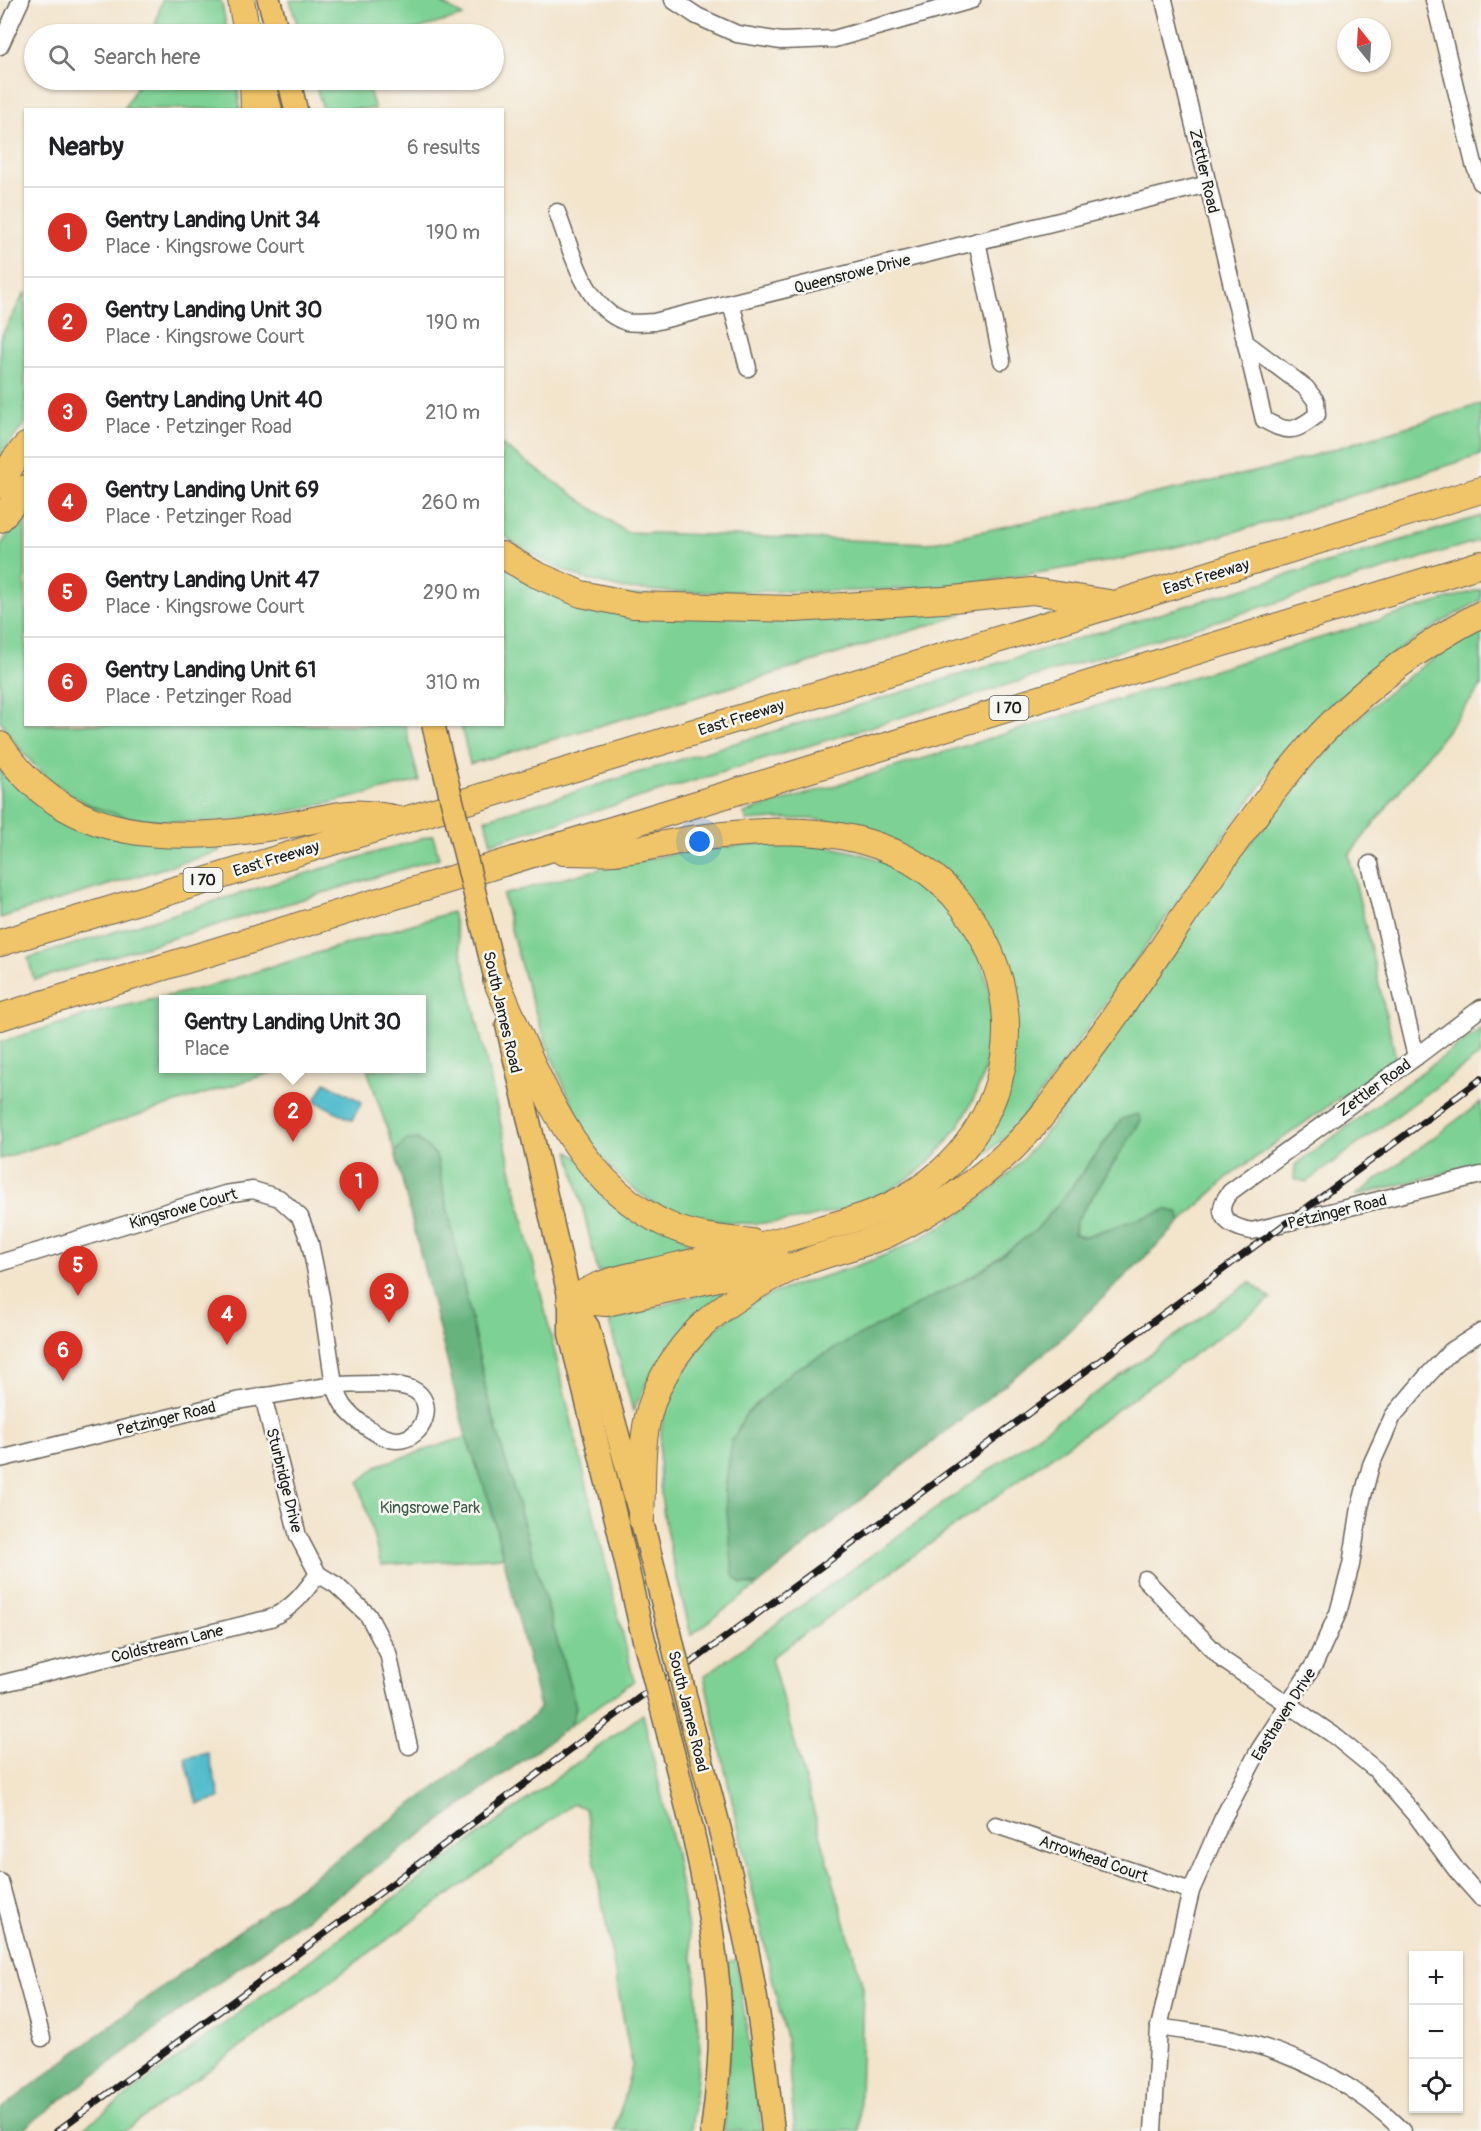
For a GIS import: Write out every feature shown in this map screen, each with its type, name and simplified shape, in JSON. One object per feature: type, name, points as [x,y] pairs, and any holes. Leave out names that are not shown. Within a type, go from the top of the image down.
[{"type":"highway","points":[[242,0],[246,24]]},
{"type":"highway","points":[[253,90],[254,108]]},
{"type":"highway","points":[[0,485],[24,448]]},
{"type":"highway","points":[[0,519],[24,490]]},
{"type":"highway","name":"East Freeway","points":[[0,943],[1115,604],[1481,490]]},
{"type":"highway","points":[[504,556],[535,574],[581,594],[634,605],[794,609],[943,600],[1032,591],[1115,604]]},
{"type":"highway","name":"I 70","points":[[0,1017],[1481,564]]},
{"type":"highway","points":[[570,1300],[606,1303],[772,1265],[808,1260],[863,1244],[910,1223],[963,1188],[1012,1148],[1036,1122],[1114,1018],[1223,859],[1304,753],[1330,724],[1390,672],[1456,627],[1481,614]]},
{"type":"highway","points":[[0,745],[18,768],[50,797],[81,816],[118,829],[168,836],[193,836],[283,826],[351,813],[407,819]]},
{"type":"highway","points":[[536,852],[614,852],[753,832],[817,831],[842,834],[893,851],[917,865],[955,896],[982,935],[999,976],[1004,999],[1006,1030],[1004,1059],[997,1088],[984,1119],[964,1149],[939,1174],[910,1195],[853,1220],[601,1285],[570,1300]]},
{"type":"highway","points":[[496,980],[545,1092],[559,1117],[586,1157],[621,1197],[671,1227],[722,1239],[766,1244]]},
{"type":"highway","points":[[641,1518],[647,1422],[659,1385],[673,1359],[705,1322],[723,1306],[750,1289],[808,1260]]},
{"type":"main road","points":[[242,0],[249,24]]},
{"type":"main road","points":[[269,0],[275,24]]},
{"type":"main road","points":[[266,90],[270,108]]},
{"type":"main road","points":[[291,90],[296,108]]},
{"type":"main road","name":"South James Road","points":[[433,726],[496,980],[570,1300],[570,1334],[704,1887],[718,1980],[720,2049],[712,2131]]},
{"type":"main road","name":"South James Road","points":[[570,1300],[588,1327],[641,1518],[731,1876],[749,1959],[765,2051],[773,2131]]},
{"type":"street","points":[[0,46],[21,0]]},
{"type":"street","points":[[673,0],[697,15],[737,34],[781,41],[834,39],[972,0]]},
{"type":"street","points":[[903,0],[908,17]]},
{"type":"street","name":"Zettler Road","points":[[1164,0],[1245,342],[1264,420],[1283,430],[1302,426],[1317,415],[1316,401],[1305,388],[1245,342]]},
{"type":"street","points":[[1434,0],[1474,164],[1481,183]]},
{"type":"street","name":"Queensrowe Drive","points":[[556,212],[587,289],[603,310],[627,322],[654,322],[1208,184]]},
{"type":"street","points":[[977,241],[1002,361]]},
{"type":"street","points":[[731,303],[748,368]]},
{"type":"street","name":"Zettler Road","points":[[1230,1192],[1416,1057],[1370,864]]},
{"type":"street","points":[[1416,1057],[1481,1008]]},
{"type":"street","name":"Petzinger Road","points":[[1230,1192],[1224,1199],[1222,1208],[1224,1218],[1236,1228],[1252,1231],[1481,1175]]},
{"type":"street","name":"Kingsrowe Court","points":[[0,1263],[225,1194],[252,1190],[279,1198],[300,1217],[310,1243],[321,1297],[334,1385]]},
{"type":"street","name":"Easthaven Drive","points":[[1153,2131],[1159,2027],[1191,1891],[1222,1820],[1259,1749],[1315,1663],[1338,1613],[1351,1565],[1360,1506],[1371,1465],[1393,1416],[1451,1351],[1481,1332]]},
{"type":"street","name":"Petzinger Road","points":[[0,1459],[263,1396],[334,1385],[402,1385],[415,1390],[424,1400],[427,1413],[422,1427],[411,1436],[398,1440],[384,1437],[360,1422],[344,1406],[334,1385]]},
{"type":"street","name":"Sturbridge Drive","points":[[263,1396],[298,1536],[318,1574],[336,1586],[368,1615],[388,1653],[409,1746]]},
{"type":"street","name":"Coldstream Lane","points":[[0,1684],[271,1618],[287,1610],[300,1598],[318,1574]]},
{"type":"street","points":[[1145,1579],[1223,1660],[1332,1734],[1376,1770],[1418,1818],[1457,1871],[1481,1898]]},
{"type":"street","name":"Arrowhead Court","points":[[996,1825],[1191,1891]]},
{"type":"street","points":[[0,1882],[42,2038]]},
{"type":"street","points":[[1159,2027],[1245,2042],[1295,2059],[1329,2076],[1361,2097],[1403,2131]]},
{"type":"green space","points":[[162,0],[221,0],[226,24],[156,24]]},
{"type":"green space","points":[[290,0],[437,0],[463,16],[435,24],[297,24]]},
{"type":"green space","points":[[134,90],[238,90],[240,108],[125,108]]},
{"type":"green space","points":[[317,90],[369,90],[375,108],[323,108]]},
{"type":"green space","points":[[24,294],[24,424],[0,456],[0,339]]},
{"type":"green space","points":[[1481,404],[1481,455],[1266,523],[1193,543],[1123,559],[951,587],[852,591],[674,592],[625,589],[585,579],[554,566],[513,543],[504,535],[504,446],[626,532],[929,543],[1272,468]]},
{"type":"green space","points":[[24,509],[24,726],[405,726],[419,781],[271,815],[194,822],[157,821],[122,816],[103,810],[67,792],[36,767],[0,720],[0,547]]},
{"type":"green space","points":[[1481,516],[1481,540],[491,843],[485,819]]},
{"type":"green space","points":[[504,561],[559,592],[961,607],[962,615],[731,687],[470,764],[461,726],[504,726]]},
{"type":"green space","points":[[1481,589],[1481,600],[1429,630],[1381,664],[1350,689],[1305,733],[1264,782],[1034,1103],[1005,1137],[955,1181],[951,1175],[999,1105],[995,937],[845,824],[812,819],[747,821],[744,813]]},
{"type":"green space","points":[[1481,630],[1481,687],[1349,855],[1396,1058],[1228,1177],[1181,1222],[1178,1212],[1166,1210],[1083,1237],[1074,1235],[1075,1223],[1065,1196],[1036,1230],[976,1274],[746,1414],[732,1441],[725,1491],[741,1584],[758,1585],[691,1635],[668,1539],[659,1471],[660,1437],[666,1406],[678,1377],[697,1348],[718,1326],[740,1310],[789,1287],[845,1270],[906,1246],[953,1219],[994,1187],[1031,1150],[1047,1130],[1079,1087],[1218,883],[1324,754],[1387,693],[1424,665]]},
{"type":"green space","points":[[0,764],[21,786],[217,843],[220,851],[0,918]]},
{"type":"green space","points":[[433,835],[439,858],[34,980],[28,958]]},
{"type":"green space","points":[[790,841],[855,852],[887,863],[916,879],[943,902],[963,928],[979,957],[988,987],[992,1019],[989,1051],[980,1083],[965,1115],[939,1151],[920,1170],[880,1194],[833,1212],[784,1222],[729,1223],[684,1215],[653,1202],[630,1186],[609,1166],[588,1138],[557,1071],[539,1022],[515,946],[503,895],[645,859],[729,846]]},
{"type":"green space","points":[[452,912],[634,1681],[571,1725],[576,1707],[488,1399],[436,1155],[406,1140],[395,1152],[368,1073],[426,1073],[426,995],[172,995],[202,988]]},
{"type":"green space","points":[[159,998],[159,1073],[270,1073],[0,1159],[0,1042],[98,1012]]},
{"type":"green space","points":[[1481,1029],[1481,1054],[1306,1182],[1294,1179],[1295,1165]]},
{"type":"green space","points":[[1481,1102],[1481,1164],[1355,1196]]},
{"type":"green space","points":[[1138,1114],[1141,1121],[1075,1223],[1074,1234],[1083,1237],[1166,1210],[1178,1212],[1181,1222],[1052,1347],[882,1482],[758,1585],[741,1584],[733,1575],[725,1491],[732,1441],[746,1414],[792,1371],[976,1274],[1036,1230],[1065,1196],[1122,1119]]},
{"type":"green space","points":[[418,1139],[436,1155],[488,1399],[576,1707],[571,1725],[177,2013],[20,2131],[0,2131],[0,2110],[124,2015],[534,1715],[540,1707],[490,1503],[466,1437],[395,1152],[406,1140]]},
{"type":"green space","points":[[569,1151],[691,1243],[693,1250],[598,1272]]},
{"type":"green space","points":[[1250,1282],[1271,1299],[771,1658],[863,1987],[859,2131],[795,2131],[786,2039],[704,1676]]},
{"type":"green space","points":[[734,1284],[653,1371],[633,1411],[609,1321]]},
{"type":"green space","name":"Kingsrowe Park","points":[[466,1437],[490,1503],[503,1557],[381,1565],[359,1482],[379,1465]]},
{"type":"green space","points":[[643,1714],[675,1854],[695,1970],[700,2049],[691,2131],[615,2131],[632,2066],[585,1808],[573,1804],[125,2131],[79,2131]]},
{"type":"green space","points":[[736,1960],[761,2131],[724,2131],[730,2034],[727,1962]]},
{"type":"water","points":[[325,1082],[362,1102],[352,1120],[315,1101]]},
{"type":"water","points":[[208,1753],[220,1798],[197,1804],[185,1758]]},
{"type":"railway","points":[[57,2131],[640,1697],[696,1659],[1481,1079]]},
{"type":"place","name":"Gentry Landing Unit 30","points":[[293,1142]]},
{"type":"place","name":"Gentry Landing Unit 34","points":[[359,1212]]},
{"type":"place","name":"Gentry Landing Unit 47","points":[[78,1296]]},
{"type":"place","name":"Gentry Landing Unit 40","points":[[389,1323]]},
{"type":"place","name":"Gentry Landing Unit 69","points":[[227,1345]]},
{"type":"place","name":"Gentry Landing Unit 61","points":[[63,1381]]}]
